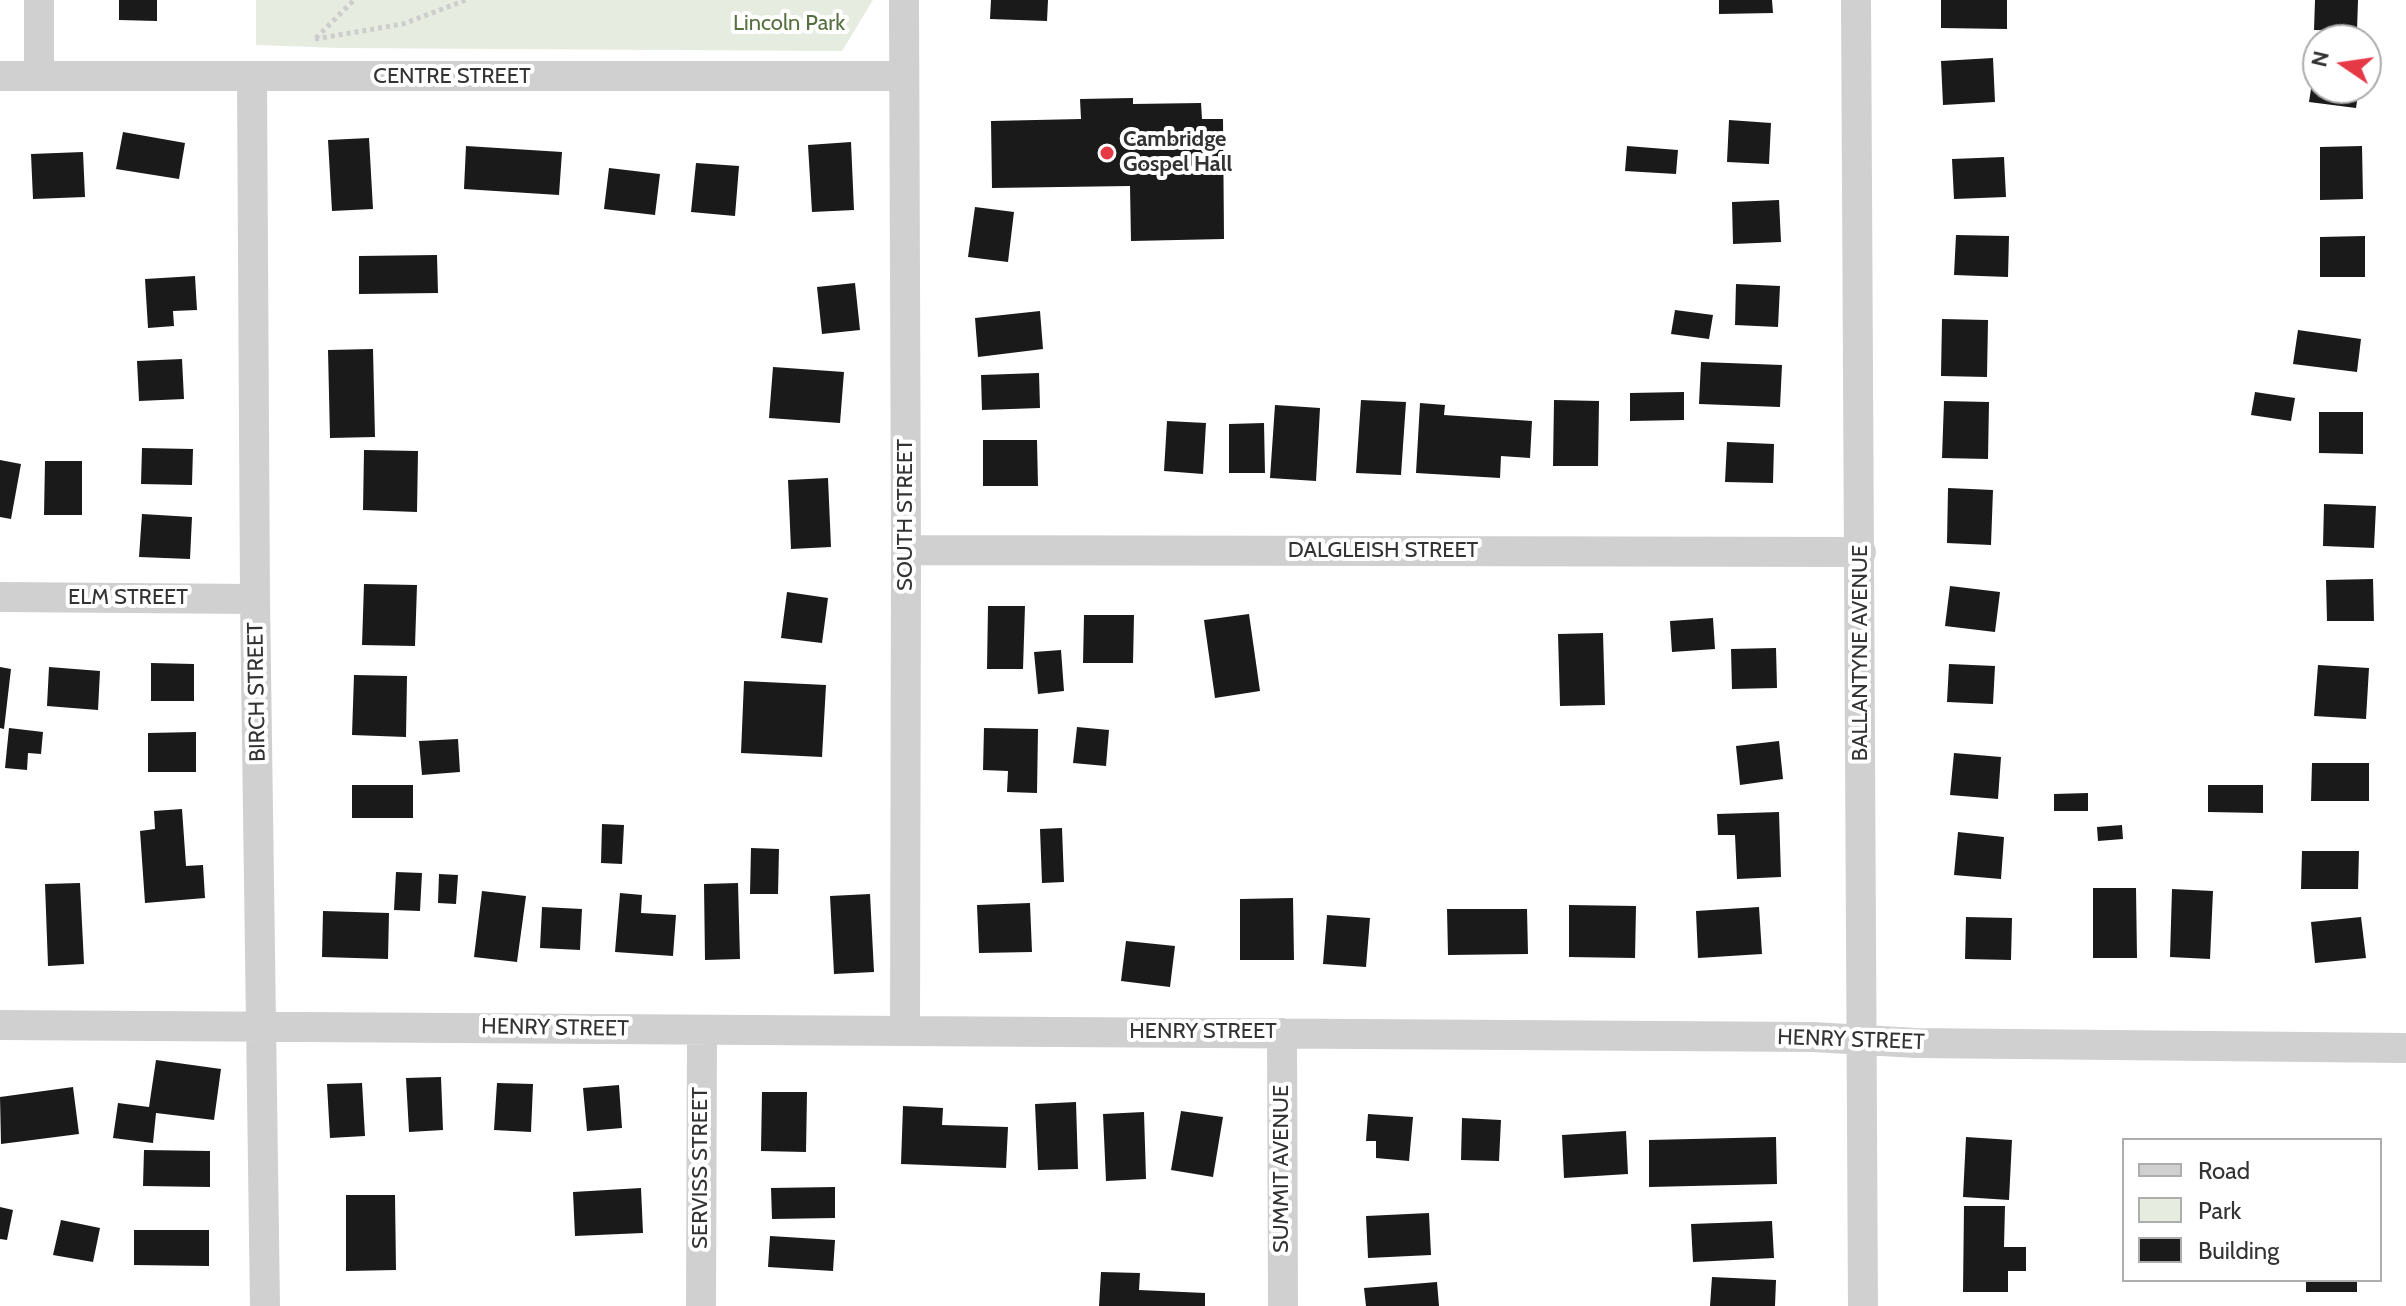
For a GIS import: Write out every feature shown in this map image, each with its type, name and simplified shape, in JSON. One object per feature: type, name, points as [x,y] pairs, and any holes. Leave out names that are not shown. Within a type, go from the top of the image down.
[{"type":"street","points":[[39,0],[39,76]]},
{"type":"street","name":"SOUTH STREET","points":[[904,0],[905,1030]]},
{"type":"street","name":"BALLANTYNE AVENUE","points":[[1856,0],[1863,1306]]},
{"type":"street","name":"CENTRE STREET","points":[[0,76],[904,76]]},
{"type":"street","name":"BIRCH STREET","points":[[265,1306],[255,599],[266,77]]},
{"type":"street","name":"DALGLEISH STREET","points":[[906,550],[1861,552]]},
{"type":"street","name":"ELM STREET","points":[[0,597],[255,599]]},
{"type":"street","name":"HENRY STREET","points":[[0,1025],[1797,1037],[1916,1043],[2406,1048]]},
{"type":"street","name":"SERVISS STREET","points":[[701,1306],[702,1030]]},
{"type":"street","name":"SUMMIT AVENUE","points":[[1282,1033],[1283,1306]]},
{"type":"path","points":[[266,77],[315,39],[354,0]]},
{"type":"path","points":[[315,39],[403,24],[466,0]]},
{"type":"green space","name":"Lincoln Park","points":[[256,0],[873,0],[842,51],[256,45]]},
{"type":"building","points":[[119,0],[157,0],[157,21],[119,20]]},
{"type":"building","points":[[991,0],[1048,0],[1047,21],[990,19]]},
{"type":"building","points":[[1719,0],[1772,0],[1773,13],[1719,14]]},
{"type":"building","points":[[1941,0],[2007,0],[2007,29],[1941,28]]},
{"type":"building","points":[[2315,0],[2358,0],[2357,24],[2314,24]]},
{"type":"building","points":[[1993,58],[1995,102],[1943,105],[1941,61]]},
{"type":"building","name":"Cambridge Gospel Hall","points":[[1133,98],[1133,104],[1201,103],[1202,119],[1223,119],[1224,239],[1131,241],[1130,186],[992,188],[991,121],[1081,119],[1080,99]]},
{"type":"building","points":[[2325,104],[2357,104],[2356,108]]},
{"type":"building","points":[[1729,120],[1771,123],[1769,164],[1727,162]]},
{"type":"building","points":[[123,132],[185,143],[179,179],[116,169]]},
{"type":"building","points":[[369,138],[373,209],[332,211],[328,140]]},
{"type":"building","points":[[851,142],[854,210],[812,212],[808,145]]},
{"type":"building","points":[[466,146],[562,152],[559,195],[464,189]]},
{"type":"building","points":[[1627,146],[1678,150],[1676,174],[1625,171]]},
{"type":"building","points":[[2362,146],[2363,199],[2320,200],[2320,147]]},
{"type":"building","points":[[83,152],[85,197],[33,199],[31,154]]},
{"type":"building","points":[[2004,157],[2006,197],[1954,199],[1952,159]]},
{"type":"building","points":[[696,163],[739,166],[735,216],[691,212]]},
{"type":"building","points":[[609,168],[660,174],[655,215],[604,209]]},
{"type":"building","points":[[1779,200],[1781,242],[1733,244],[1732,202]]},
{"type":"building","points":[[975,207],[1014,212],[1008,262],[968,257]]},
{"type":"building","points":[[1956,235],[2009,236],[2008,277],[1954,275]]},
{"type":"building","points":[[2365,236],[2365,277],[2320,277],[2320,237]]},
{"type":"building","points":[[437,255],[438,293],[359,294],[359,256]]},
{"type":"building","points":[[195,276],[197,310],[173,311],[174,326],[148,328],[145,279]]},
{"type":"building","points":[[855,283],[860,330],[822,334],[817,287]]},
{"type":"building","points":[[1736,284],[1780,286],[1778,327],[1735,325]]},
{"type":"building","points":[[1675,310],[1713,315],[1709,339],[1671,334]]},
{"type":"building","points":[[1040,311],[1043,349],[978,357],[975,318]]},
{"type":"building","points":[[1942,319],[1988,320],[1987,377],[1941,376]]},
{"type":"building","points":[[2298,330],[2361,339],[2357,372],[2293,364]]},
{"type":"building","points":[[373,349],[375,437],[330,438],[328,350]]},
{"type":"building","points":[[182,359],[184,399],[139,401],[137,361]]},
{"type":"building","points":[[1701,362],[1782,365],[1780,407],[1699,404]]},
{"type":"building","points":[[773,367],[844,372],[840,423],[769,418]]},
{"type":"building","points":[[1039,373],[1040,408],[982,410],[981,375]]},
{"type":"building","points":[[1684,392],[1684,420],[1630,421],[1630,393]]},
{"type":"building","points":[[2255,392],[2295,398],[2291,421],[2251,415]]},
{"type":"building","points":[[1361,400],[1406,402],[1401,475],[1356,473]]},
{"type":"building","points":[[1554,400],[1599,401],[1598,466],[1553,466]]},
{"type":"building","points":[[1944,401],[1989,402],[1988,459],[1942,458]]},
{"type":"building","points":[[1420,403],[1445,405],[1444,415],[1532,421],[1530,458],[1501,456],[1500,478],[1416,473]]},
{"type":"building","points":[[1275,405],[1320,408],[1316,481],[1270,478]]},
{"type":"building","points":[[2319,412],[2363,412],[2363,454],[2319,453]]},
{"type":"building","points":[[1167,421],[1206,423],[1203,474],[1164,471]]},
{"type":"building","points":[[1264,423],[1265,473],[1229,473],[1229,424]]},
{"type":"building","points":[[983,440],[1037,440],[1038,486],[983,486]]},
{"type":"building","points":[[1727,442],[1774,444],[1773,483],[1725,482]]},
{"type":"building","points":[[142,448],[193,449],[192,485],[141,484]]},
{"type":"building","points":[[364,450],[418,451],[417,512],[363,510]]},
{"type":"building","points":[[0,460],[21,464],[11,519],[0,517]]},
{"type":"building","points":[[45,461],[82,461],[82,515],[44,515]]},
{"type":"building","points":[[828,478],[831,547],[791,549],[788,480]]},
{"type":"building","points":[[1948,488],[1993,490],[1991,545],[1947,543]]},
{"type":"building","points":[[2324,504],[2376,506],[2374,548],[2323,546]]},
{"type":"building","points":[[142,514],[192,517],[190,559],[139,557]]},
{"type":"building","points":[[2373,579],[2374,621],[2327,621],[2326,580]]},
{"type":"building","points":[[364,584],[417,585],[415,646],[362,645]]},
{"type":"building","points":[[1950,586],[2000,592],[1995,632],[1945,626]]},
{"type":"building","points":[[787,592],[828,598],[822,643],[781,638]]},
{"type":"building","points":[[988,606],[1025,606],[1023,669],[987,669]]},
{"type":"building","points":[[1249,614],[1260,691],[1215,698],[1204,620]]},
{"type":"building","points":[[1084,615],[1134,615],[1133,663],[1083,663]]},
{"type":"building","points":[[1713,618],[1715,649],[1672,652],[1670,621]]},
{"type":"building","points":[[1603,633],[1605,705],[1560,706],[1558,634]]},
{"type":"building","points":[[1776,648],[1777,688],[1732,689],[1731,649]]},
{"type":"building","points":[[1061,650],[1064,691],[1038,694],[1034,652]]},
{"type":"building","points":[[151,663],[194,664],[194,701],[151,701]]},
{"type":"building","points":[[1949,664],[1995,666],[1993,704],[1947,702]]},
{"type":"building","points":[[2318,665],[2369,668],[2366,719],[2314,716]]},
{"type":"building","points":[[0,667],[11,669],[4,729],[0,728]]},
{"type":"building","points":[[49,667],[100,671],[98,710],[47,706]]},
{"type":"building","points":[[354,675],[407,676],[406,737],[352,735]]},
{"type":"building","points":[[744,681],[826,685],[822,757],[741,753]]},
{"type":"building","points":[[1077,727],[1109,730],[1106,766],[1073,763]]},
{"type":"building","points":[[9,728],[43,732],[41,754],[28,753],[27,770],[5,768]]},
{"type":"building","points":[[984,728],[1038,729],[1037,793],[1007,792],[1008,771],[983,770]]},
{"type":"building","points":[[196,732],[196,772],[148,772],[148,733]]},
{"type":"building","points":[[458,739],[460,772],[422,775],[419,741]]},
{"type":"building","points":[[1779,741],[1783,779],[1740,785],[1736,746]]},
{"type":"building","points":[[1954,753],[2001,757],[1998,799],[1950,795]]},
{"type":"building","points":[[2312,763],[2369,763],[2369,801],[2311,801]]},
{"type":"building","points":[[352,785],[413,785],[413,818],[352,818]]},
{"type":"building","points":[[2208,785],[2263,785],[2263,813],[2208,812]]},
{"type":"building","points":[[2088,793],[2088,811],[2054,811],[2054,794]]},
{"type":"building","points":[[182,809],[186,866],[203,865],[205,898],[145,903],[140,831],[155,829],[154,811]]},
{"type":"building","points":[[1779,812],[1781,877],[1737,879],[1735,835],[1718,835],[1717,814]]},
{"type":"building","points":[[602,824],[624,825],[622,864],[601,863]]},
{"type":"building","points":[[2122,825],[2123,839],[2098,841],[2097,827]]},
{"type":"building","points":[[1062,828],[1064,882],[1042,883],[1040,829]]},
{"type":"building","points":[[1958,832],[2004,837],[2001,879],[1954,875]]},
{"type":"building","points":[[751,848],[779,849],[778,894],[750,894]]},
{"type":"building","points":[[2302,851],[2359,851],[2358,889],[2301,889]]},
{"type":"building","points":[[396,872],[422,873],[420,911],[394,910]]},
{"type":"building","points":[[439,874],[458,875],[456,904],[438,903]]},
{"type":"building","points":[[80,883],[84,964],[48,966],[45,884]]},
{"type":"building","points":[[738,883],[740,959],[705,960],[704,884]]},
{"type":"building","points":[[2093,888],[2136,888],[2137,958],[2093,958]]},
{"type":"building","points":[[2172,889],[2213,891],[2210,959],[2170,957]]},
{"type":"building","points":[[482,891],[526,896],[517,962],[474,957]]},
{"type":"building","points":[[620,893],[642,895],[641,913],[676,915],[673,956],[615,952]]},
{"type":"building","points":[[870,894],[874,972],[834,974],[830,896]]},
{"type":"building","points":[[1293,898],[1294,960],[1240,960],[1240,899]]},
{"type":"building","points":[[1030,903],[1032,952],[979,953],[977,905]]},
{"type":"building","points":[[1569,905],[1636,906],[1635,958],[1569,957]]},
{"type":"building","points":[[542,907],[582,909],[580,950],[540,948]]},
{"type":"building","points":[[1759,907],[1762,954],[1698,958],[1696,911]]},
{"type":"building","points":[[1447,909],[1527,909],[1528,954],[1448,955]]},
{"type":"building","points":[[323,911],[389,913],[388,959],[322,957]]},
{"type":"building","points":[[1327,915],[1370,918],[1366,967],[1323,964]]},
{"type":"building","points":[[1966,917],[2012,918],[2011,960],[1965,959]]},
{"type":"building","points":[[2361,917],[2366,958],[2315,963],[2311,922]]},
{"type":"building","points":[[1126,941],[1175,946],[1170,987],[1121,981]]},
{"type":"building","points":[[156,1060],[221,1069],[214,1120],[156,1113],[153,1143],[113,1138],[118,1103],[149,1107]]},
{"type":"building","points":[[441,1077],[443,1130],[409,1132],[406,1078]]},
{"type":"building","points":[[362,1083],[365,1136],[330,1138],[327,1084]]},
{"type":"building","points":[[497,1083],[533,1084],[531,1132],[494,1130]]},
{"type":"building","points":[[619,1085],[622,1128],[587,1131],[583,1088]]},
{"type":"building","points":[[73,1087],[79,1134],[1,1144],[0,1097]]},
{"type":"building","points":[[762,1092],[807,1092],[806,1152],[761,1151]]},
{"type":"building","points":[[1076,1102],[1078,1169],[1038,1170],[1035,1104]]},
{"type":"building","points":[[903,1106],[943,1108],[942,1125],[1008,1127],[1006,1168],[901,1164]]},
{"type":"building","points":[[1181,1111],[1223,1117],[1213,1177],[1171,1170]]},
{"type":"building","points":[[1144,1112],[1146,1179],[1106,1181],[1103,1114]]},
{"type":"building","points":[[1368,1114],[1413,1117],[1409,1161],[1376,1158],[1376,1141],[1366,1141]]},
{"type":"building","points":[[1462,1118],[1501,1120],[1499,1161],[1461,1160]]},
{"type":"building","points":[[1626,1131],[1628,1174],[1564,1178],[1562,1135]]},
{"type":"building","points":[[1776,1137],[1777,1184],[1649,1187],[1649,1140]]},
{"type":"building","points":[[1966,1137],[2012,1140],[2009,1200],[1963,1197]]},
{"type":"building","points":[[144,1150],[210,1151],[210,1187],[143,1186]]},
{"type":"building","points":[[835,1187],[835,1218],[772,1219],[771,1188]]},
{"type":"building","points":[[641,1188],[643,1233],[575,1236],[573,1192]]},
{"type":"building","points":[[346,1195],[395,1195],[396,1270],[346,1271]]},
{"type":"building","points":[[1964,1206],[2005,1206],[2004,1247],[2026,1247],[2026,1271],[2008,1271],[2008,1292],[1963,1292]]},
{"type":"building","points":[[0,1207],[13,1210],[7,1240],[0,1239]]},
{"type":"building","points":[[1429,1213],[1431,1255],[1368,1258],[1366,1216]]},
{"type":"building","points":[[61,1220],[100,1228],[93,1262],[53,1255]]},
{"type":"building","points":[[1772,1221],[1774,1258],[1693,1262],[1691,1224]]},
{"type":"building","points":[[134,1230],[209,1230],[209,1266],[134,1265]]},
{"type":"building","points":[[770,1236],[835,1240],[833,1271],[768,1267]]},
{"type":"building","points":[[1101,1272],[1140,1273],[1139,1290],[1205,1293],[1205,1306],[1099,1306]]},
{"type":"building","points":[[1712,1277],[1776,1280],[1775,1306],[1710,1306]]},
{"type":"building","points":[[1437,1282],[1439,1306],[1366,1306],[1364,1288]]},
{"type":"building","points":[[2306,1282],[2357,1282],[2357,1292],[2306,1292]]},
{"type":"place","name":"Cambridge Gospel Hall","points":[[1107,153]]}]
